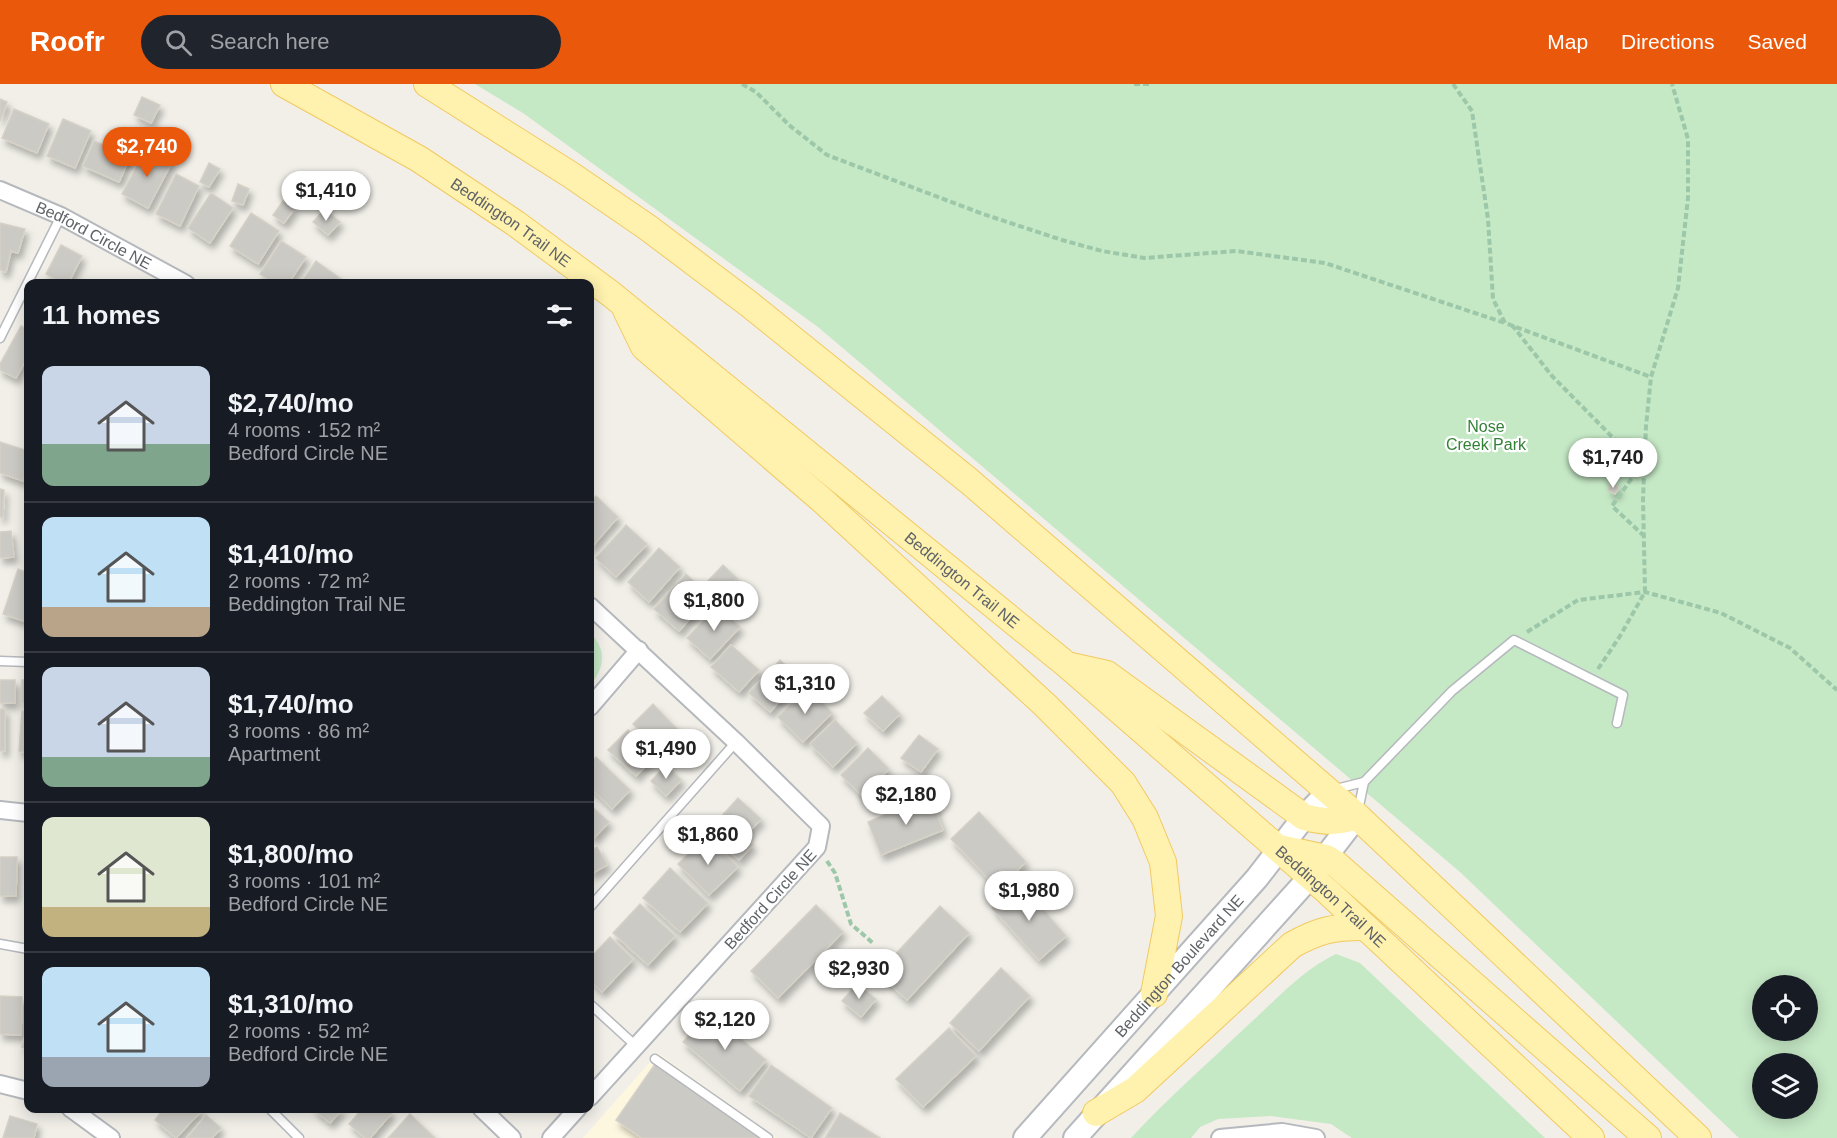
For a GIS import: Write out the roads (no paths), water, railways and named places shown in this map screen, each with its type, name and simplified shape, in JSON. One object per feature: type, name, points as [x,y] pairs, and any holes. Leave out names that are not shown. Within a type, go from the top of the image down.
[{"type":"main road","name":"Beddington Trail NE","points":[[284,84],[419,159],[515,224],[589,279]]},
{"type":"main road","points":[[427,84],[571,175],[647,227],[749,304],[969,481],[1357,816],[1698,1138]]},
{"type":"main road","name":"Beddington Trail NE","points":[[594,283],[1067,665],[1279,848]]},
{"type":"main road","points":[[623,304],[644,347],[822,500],[1045,705],[1123,783],[1145,818],[1163,862],[1169,916],[1154,994]]},
{"type":"main road","points":[[1067,665],[1107,674],[1304,817],[1324,822],[1340,822],[1357,816]]},
{"type":"main road","name":"Beddington Boulevard NE","points":[[1025,1138],[1257,878],[1304,817],[1329,791]]},
{"type":"main road","points":[[1074,1138],[1318,867],[1357,816]]},
{"type":"main road","points":[[1279,848],[1318,867],[1648,1138]]},
{"type":"main road","name":"Beddington Trail NE","points":[[1318,867],[1363,927],[1591,1138]]},
{"type":"main road","points":[[1096,1113],[1135,1090],[1292,945],[1317,931],[1339,927],[1363,927]]},
{"type":"street","name":"Bedford Circle NE","points":[[0,190],[61,216],[177,279]]},
{"type":"street","name":"Bedford Circle NE","points":[[594,610],[736,742],[821,826],[817,847],[594,1093]]},
{"type":"street","points":[[594,702],[639,650]]},
{"type":"street","points":[[0,810],[24,813]]},
{"type":"street","points":[[0,1084],[24,1090]]},
{"type":"street","points":[[77,1113],[111,1138]]},
{"type":"street","points":[[486,1113],[512,1138]]},
{"type":"street","points":[[551,1138],[574,1113]]},
{"type":"street","points":[[1220,1138],[1282,1132],[1316,1138]]},
{"type":"lane","points":[[30,279],[61,216]]},
{"type":"lane","points":[[0,338],[24,290]]},
{"type":"lane","points":[[1329,791],[1364,782],[1459,684],[1514,640],[1623,695],[1617,723]]},
{"type":"lane","points":[[0,661],[24,662]]},
{"type":"lane","points":[[594,902],[736,742]]},
{"type":"lane","points":[[1357,816],[1364,782]]},
{"type":"lane","points":[[0,944],[24,949]]},
{"type":"lane","points":[[594,1008],[636,1046]]},
{"type":"lane","points":[[655,1059],[768,1138]]},
{"type":"lane","points":[[273,1113],[299,1138]]},
{"type":"park label","name":"Nose Creek Park","points":[[1486,435]]}]
